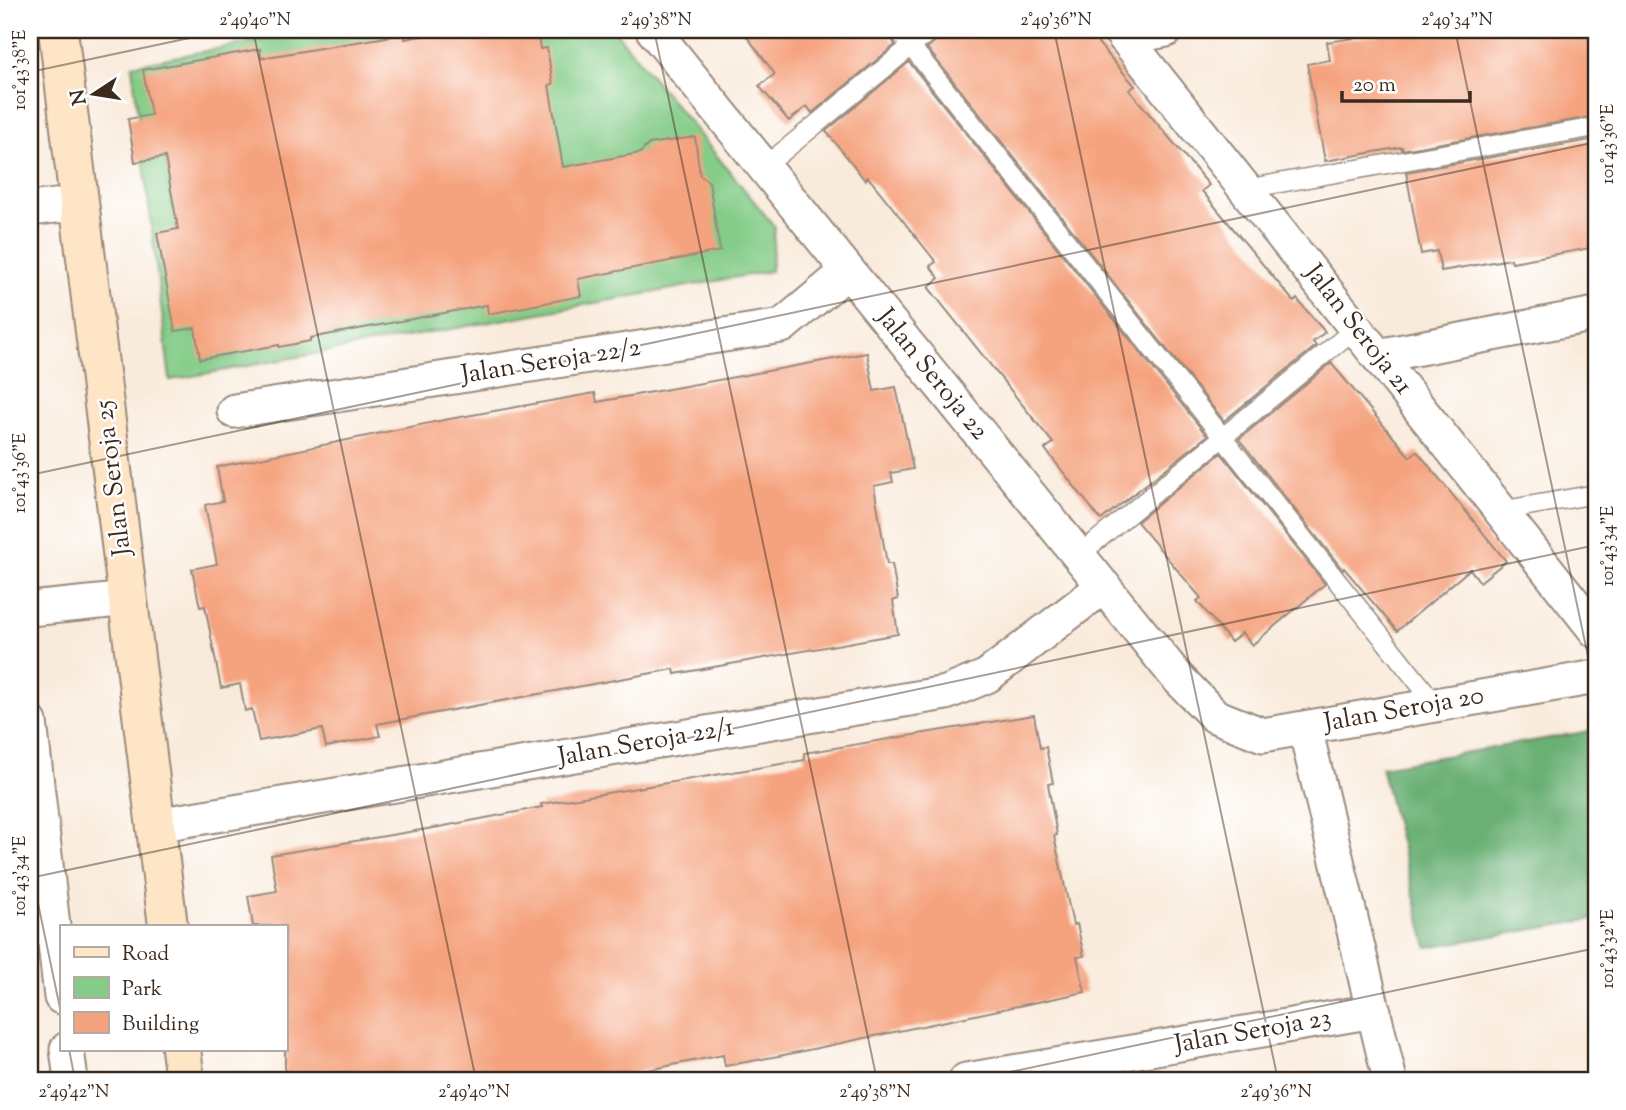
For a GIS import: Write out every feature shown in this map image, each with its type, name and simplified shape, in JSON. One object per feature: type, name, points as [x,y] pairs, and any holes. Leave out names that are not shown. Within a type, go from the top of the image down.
[{"type":"street","name":"Jalan Seroja 25","points":[[58,30],[168,925]]},
{"type":"street","name":"Jalan Seroja 22","points":[[653,30],[1177,677],[1215,716]]},
{"type":"street","points":[[1122,34],[1166,30]]},
{"type":"street","name":"Jalan Seroja 21","points":[[1122,34],[1596,631]]},
{"type":"street","points":[[30,209],[81,203]]},
{"type":"street","name":"Jalan Seroja 22/2","points":[[234,411],[782,326],[848,271]]},
{"type":"street","points":[[1378,356],[1596,314]]},
{"type":"street","name":"Jalan Seroja 22/1","points":[[156,825],[946,693],[987,676],[1104,586]]},
{"type":"street","points":[[30,609],[129,599]]},
{"type":"street","name":"Jalan Seroja 20","points":[[1215,716],[1263,735],[1596,677]]},
{"type":"street","points":[[30,722],[60,988]]},
{"type":"street","points":[[1305,728],[1390,1080]]},
{"type":"street","name":"Jalan Seroja 23","points":[[966,1080],[1374,1011]]},
{"type":"street","points":[[67,1050],[71,1080]]},
{"type":"street","points":[[181,1050],[185,1080]]},
{"type":"lane","points":[[898,30],[1436,705]]},
{"type":"lane","points":[[764,167],[931,30]]},
{"type":"lane","points":[[1245,189],[1596,127]]},
{"type":"lane","points":[[1079,555],[1356,328]]},
{"type":"lane","points":[[1500,511],[1596,494]]},
{"type":"green space","points":[[316,30],[614,30],[775,227],[771,271],[170,380],[132,65]]},
{"type":"green space","points":[[1596,730],[1596,919],[1427,947],[1381,767]]},
{"type":"building","points":[[451,30],[537,30],[540,49],[547,48],[553,84],[549,85],[563,167],[640,153],[649,144],[695,137],[700,175],[709,182],[720,251],[578,279],[581,296],[488,314],[487,305],[310,338],[310,341],[279,347],[200,359],[195,328],[175,331],[157,233],[178,229],[165,157],[135,162],[128,119],[151,115],[143,70],[260,49],[261,58],[404,34],[405,39]]},
{"type":"building","points":[[742,30],[887,30],[895,45],[812,113],[807,106],[789,121],[759,86],[775,74]]},
{"type":"building","points":[[942,30],[1087,30],[1135,86],[1129,90],[1209,185],[1202,191],[1294,302],[1297,299],[1325,332],[1313,342],[1316,346],[1224,421],[927,48],[939,38]]},
{"type":"building","points":[[1409,30],[1596,30],[1596,116],[1325,161],[1307,64],[1330,60],[1327,42]]},
{"type":"building","points":[[909,62],[1207,436],[1101,520],[1045,449],[1053,443],[928,287],[939,278],[930,266],[936,262],[868,177],[865,180],[826,131]]},
{"type":"building","points":[[1596,139],[1596,247],[1441,271],[1437,251],[1421,254],[1406,172]]},
{"type":"building","points":[[867,353],[874,391],[896,387],[913,469],[891,473],[893,482],[874,486],[887,564],[892,564],[898,599],[893,601],[898,634],[675,674],[674,669],[377,724],[380,736],[326,747],[322,729],[259,741],[252,709],[245,711],[240,684],[221,688],[205,606],[200,607],[192,569],[217,564],[205,505],[223,501],[217,467],[444,420],[595,393],[597,402]]},
{"type":"building","points":[[1331,363],[1410,457],[1417,451],[1506,561],[1480,582],[1470,569],[1397,631],[1344,568],[1343,570],[1239,439]]},
{"type":"building","points":[[1221,453],[1325,584],[1252,645],[1242,633],[1231,642],[1197,601],[1201,598],[1137,522]]},
{"type":"building","points":[[1034,715],[1040,748],[1046,747],[1053,783],[1048,784],[1057,835],[1054,836],[1073,925],[1077,924],[1084,956],[1077,957],[1085,992],[725,1066],[723,1055],[598,1080],[438,1080],[437,1074],[407,1080],[285,1080],[287,925],[253,925],[248,896],[277,891],[271,855],[439,827],[542,807],[541,804],[805,760],[804,753]]}]
